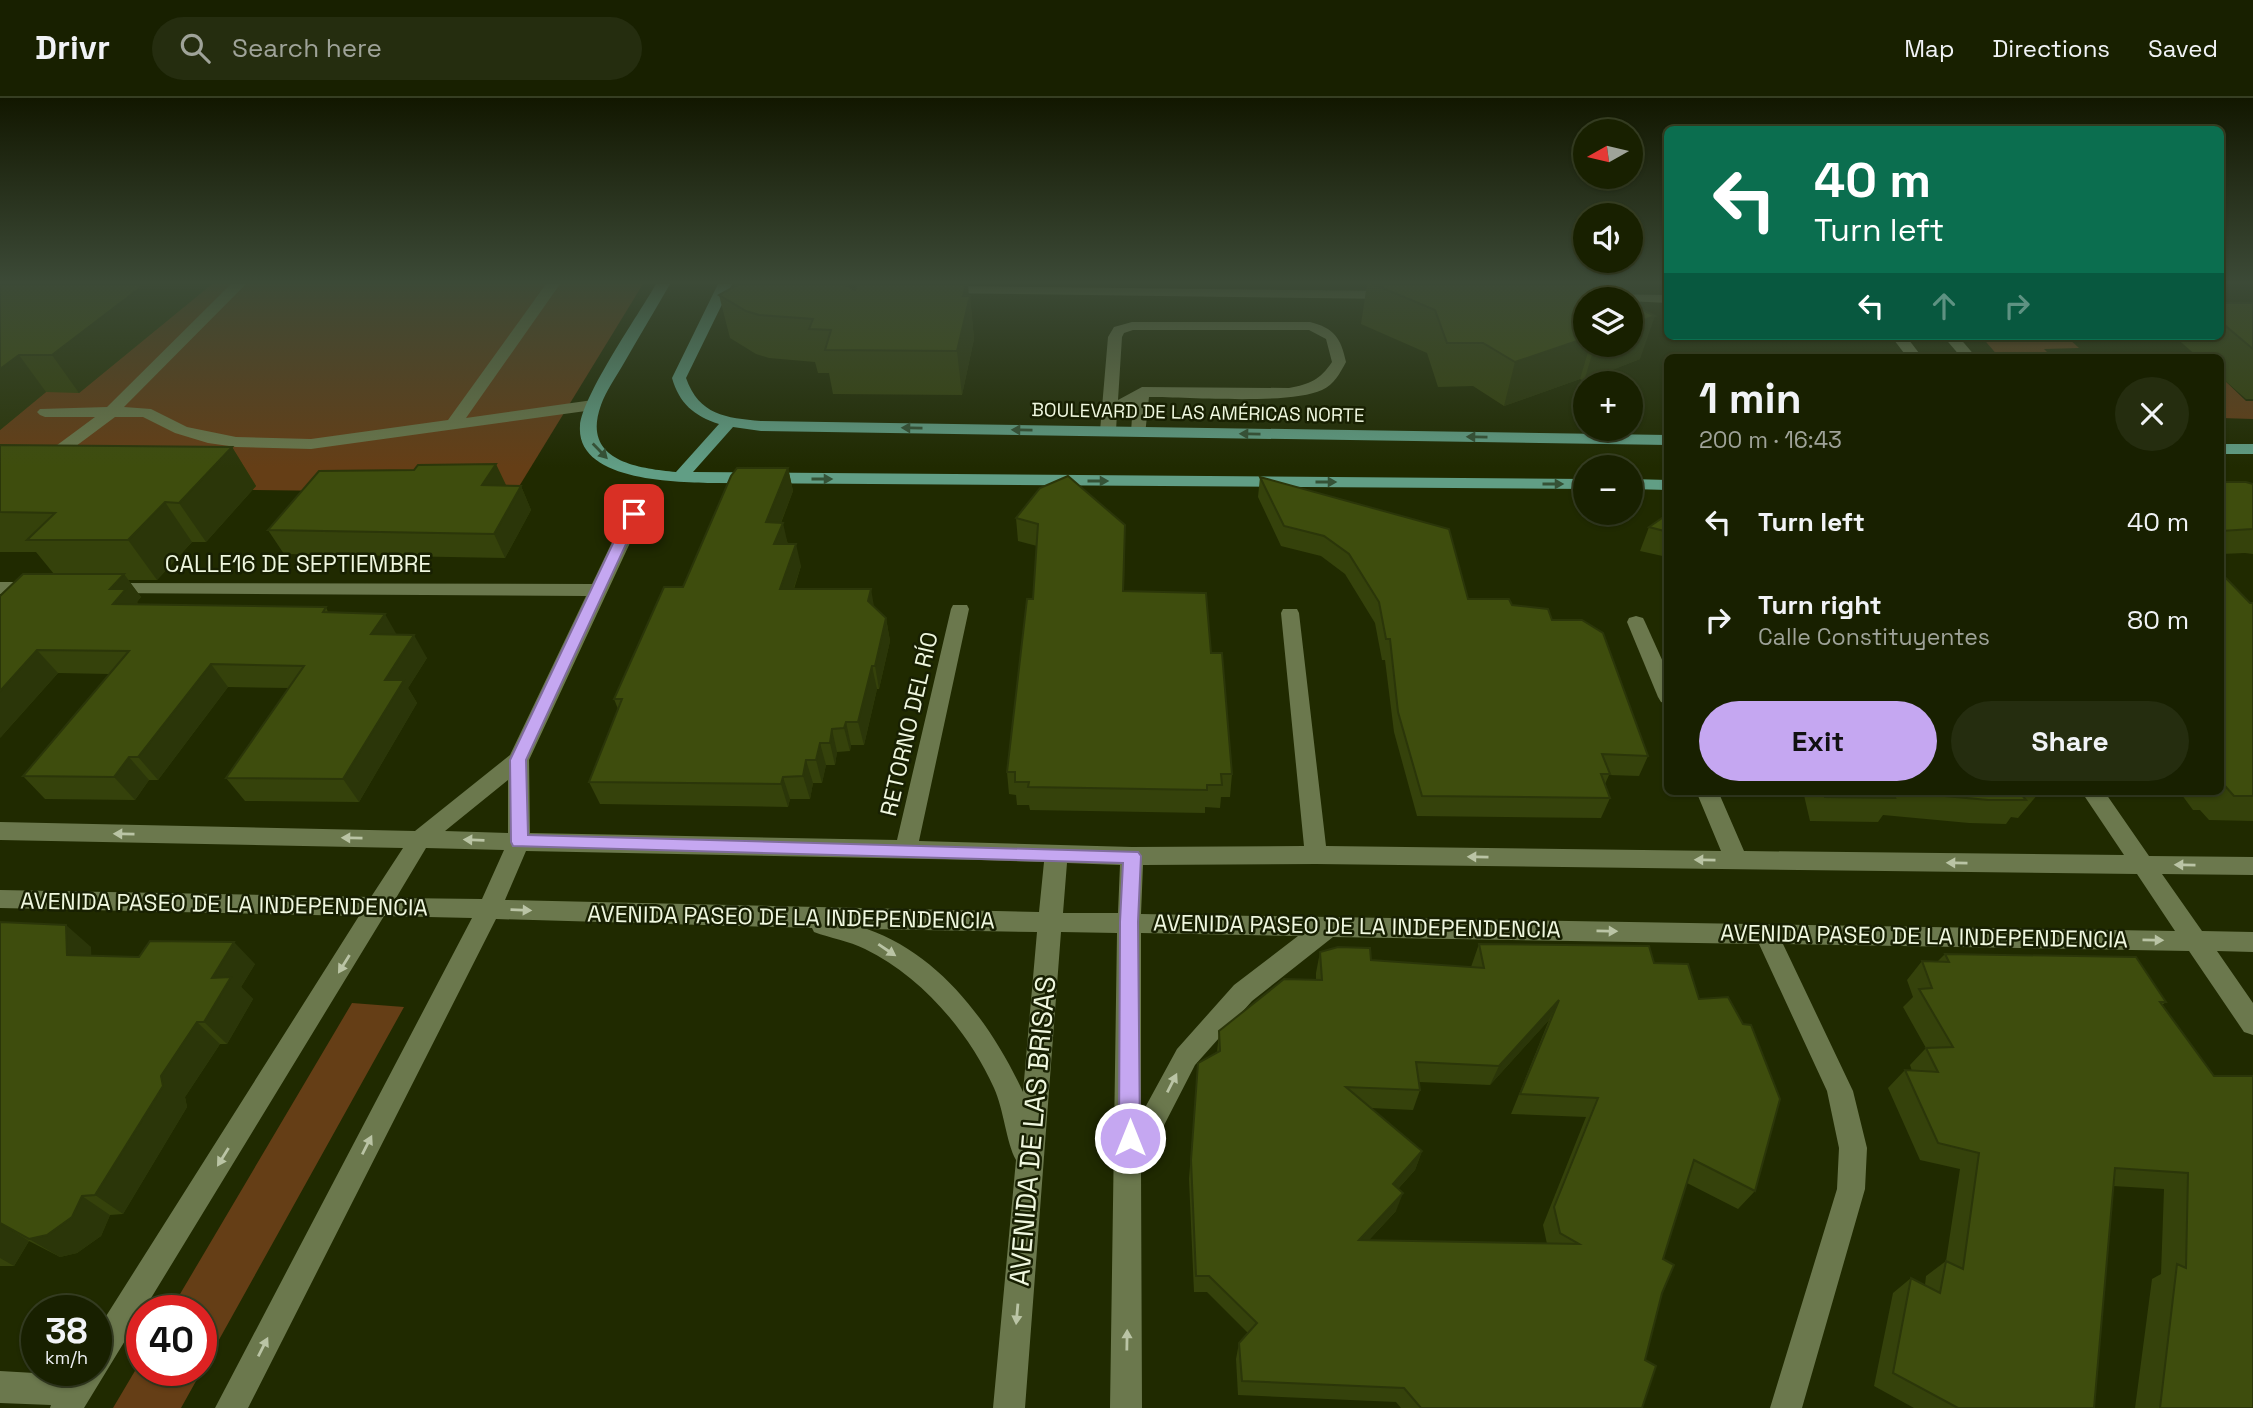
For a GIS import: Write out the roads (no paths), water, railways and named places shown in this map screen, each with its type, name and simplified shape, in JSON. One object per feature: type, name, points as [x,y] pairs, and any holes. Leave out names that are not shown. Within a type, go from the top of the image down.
[{"type":"main road","points":[[628,345],[593,405],[588,418],[588,435],[595,450],[613,463],[641,473],[680,477],[1573,484]]},
{"type":"main road","name":"BOULEVARD DE LAS AMÉRICAS NORTE","points":[[697,345],[679,378],[686,400],[696,409],[728,423],[761,426],[1664,440]]},
{"type":"main road","points":[[680,477],[728,423]]},
{"type":"main road","points":[[2224,449],[2253,449]]},
{"type":"main road","points":[[1643,485],[1664,485]]},
{"type":"street","points":[[66,468],[53,463],[51,457],[111,412],[178,345]]},
{"type":"street","points":[[452,425],[509,345]]},
{"type":"street","points":[[1108,431],[1114,345]]},
{"type":"street","points":[[1108,412],[1142,392],[1289,393],[1317,387],[1329,378],[1339,362],[1335,345]]},
{"type":"street","points":[[1139,432],[1142,392]]},
{"type":"street","points":[[226,457],[593,405]]},
{"type":"street","points":[[45,412],[146,412],[181,430],[236,442],[311,444]]},
{"type":"street","points":[[231,1408],[489,909],[519,842],[518,760],[634,514]]},
{"type":"street","name":"CALLE16 DE SEPTIEMBRE","points":[[80,587],[596,590]]},
{"type":"street","points":[[0,588],[53,588]]},
{"type":"street","name":"RETORNO DEL RÍO","points":[[906,850],[960,609]]},
{"type":"street","points":[[1290,613],[1316,855]]},
{"type":"street","points":[[1636,622],[1664,688]]},
{"type":"street","points":[[112,1334],[420,839],[518,760]]},
{"type":"street","points":[[1709,795],[1736,860]]},
{"type":"street","points":[[2095,795],[2146,865],[2253,1024]]},
{"type":"street","points":[[0,831],[1132,856],[1316,855],[2253,866]]},
{"type":"street","name":"AVENIDA DE LAS BRISAS","points":[[1009,1408],[1056,854]]},
{"type":"street","points":[[1126,1408],[1130,1165],[1129,922],[1132,856]]},
{"type":"street","name":"AVENIDA PASEO DE LA INDEPENDENCIA","points":[[0,900],[380,906],[1049,923],[1129,922],[2253,943]]},
{"type":"street","points":[[800,918],[876,943],[921,973],[958,1007],[987,1048],[1015,1105],[1030,1173]]},
{"type":"street","points":[[1130,1165],[1186,1057],[1243,993],[1329,926]]},
{"type":"street","points":[[1766,933],[1840,1091],[1853,1148],[1851,1189],[1786,1408]]},
{"type":"street","points":[[0,1387],[77,1390]]}]
